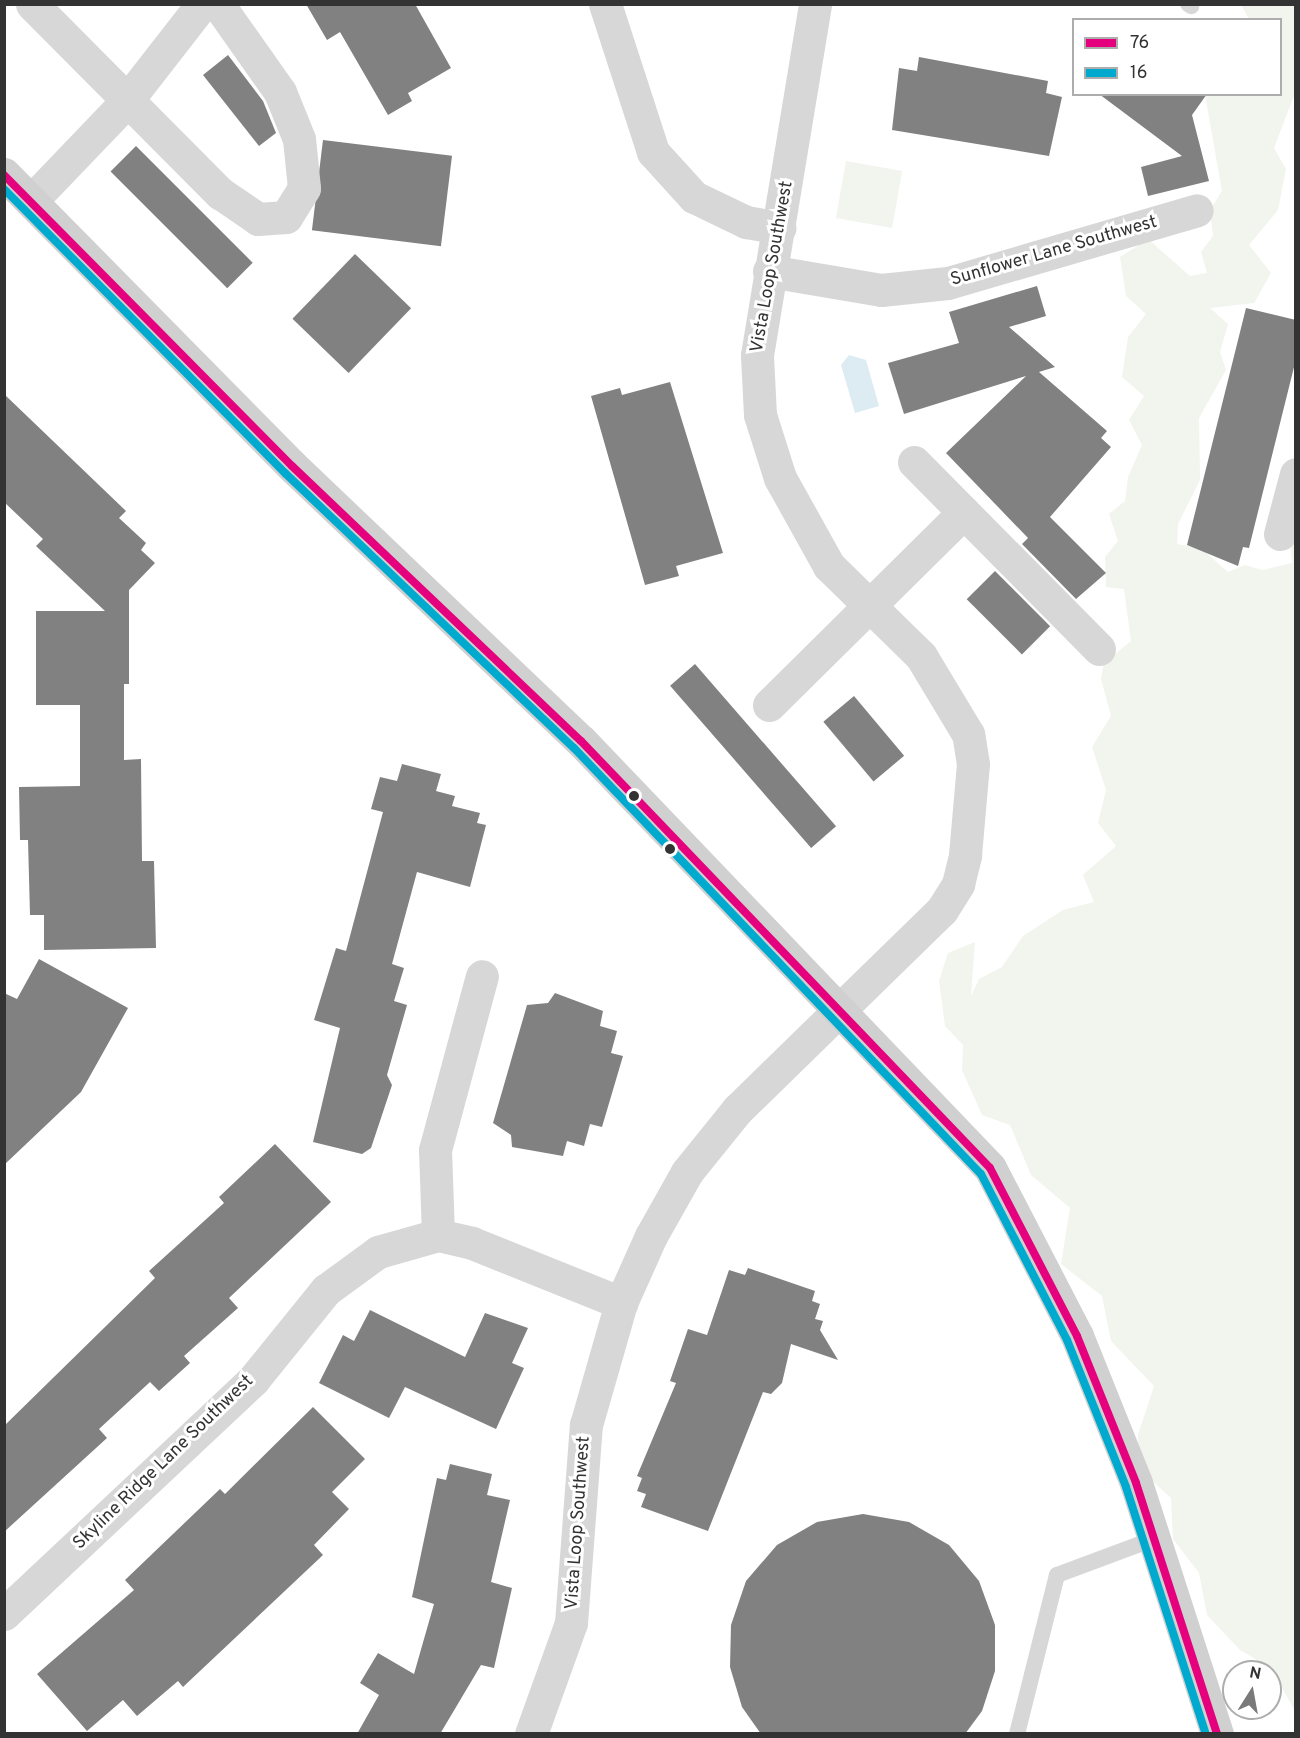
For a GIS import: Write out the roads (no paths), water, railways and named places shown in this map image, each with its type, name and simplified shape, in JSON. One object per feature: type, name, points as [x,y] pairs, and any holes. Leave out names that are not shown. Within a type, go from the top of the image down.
[{"type":"street","points":[[32,4],[125,103],[220,192],[258,219],[286,217],[304,188],[299,139],[279,92],[218,4]]},
{"type":"street","points":[[32,200],[125,103],[202,4]]},
{"type":"street","points":[[605,4],[653,152],[694,197],[746,222],[779,228]]},
{"type":"street","name":"Vista Loop Southwest","points":[[531,1734],[571,1623],[586,1425],[621,1303],[687,1172],[737,1110],[840,1006],[942,910],[958,884],[973,764],[968,734],[921,656],[829,566],[800,521],[767,444],[757,356],[768,271],[779,228],[815,4]]},
{"type":"street","points":[[4,174],[292,466],[581,741],[840,1006],[990,1168],[1077,1336],[1154,1539],[1217,1734]]},
{"type":"street","name":"Sunflower Lane Southwest","points":[[768,271],[881,290],[948,284],[1197,210]]},
{"type":"street","points":[[914,462],[1099,649]]},
{"type":"street","points":[[1281,534],[1296,474]]},
{"type":"street","points":[[769,705],[964,512]]},
{"type":"street","points":[[438,1235],[435,1150],[482,976]]},
{"type":"street","name":"Skyline Ridge Lane Southwest","points":[[4,1614],[253,1380],[326,1290],[378,1252],[438,1235],[472,1243],[621,1303]]},
{"type":"lane","points":[[1017,1734],[1057,1575],[1154,1539]]}]
